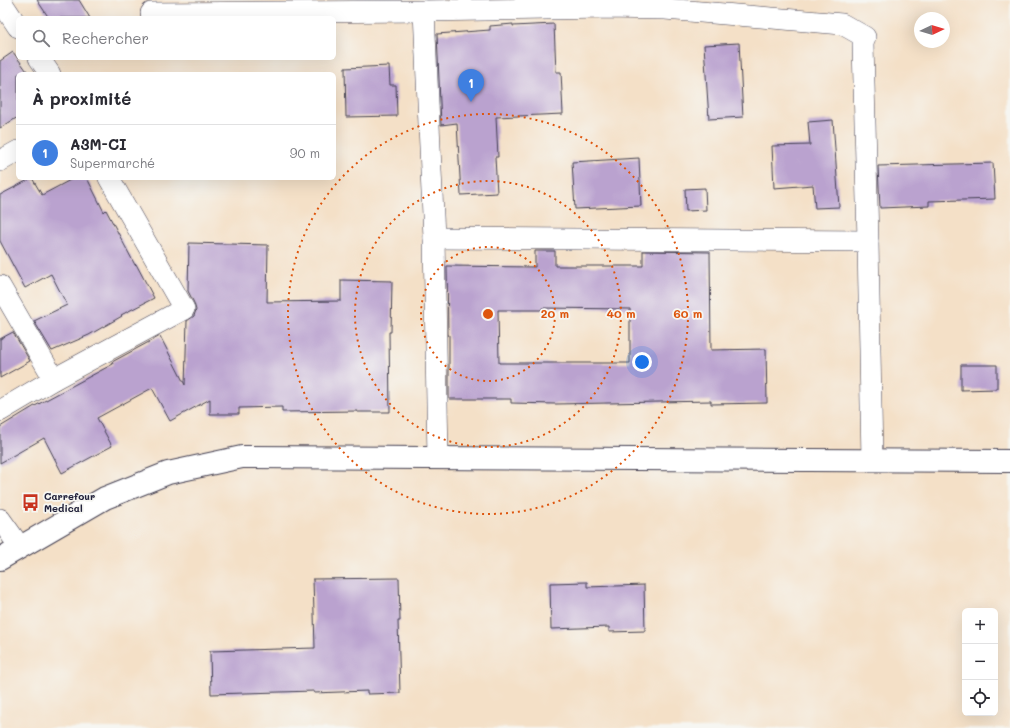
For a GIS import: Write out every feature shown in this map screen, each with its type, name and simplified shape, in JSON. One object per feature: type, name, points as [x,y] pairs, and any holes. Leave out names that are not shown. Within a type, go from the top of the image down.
[{"type":"street","points":[[0,0],[16,23]]},
{"type":"street","points":[[151,13],[604,8],[665,9],[842,24],[865,37],[862,44],[868,241],[872,460]]},
{"type":"street","points":[[424,11],[434,238],[438,458]]},
{"type":"street","points":[[40,60],[49,72]]},
{"type":"street","points":[[0,161],[16,152]]},
{"type":"street","points":[[0,412],[54,379],[184,310],[110,180]]},
{"type":"street","points":[[434,238],[868,241]]},
{"type":"street","points":[[0,286],[54,379]]},
{"type":"street","points":[[0,558],[105,498],[168,473],[242,458],[1010,461]]},
{"type":"street","points":[[0,519],[20,547]]},
{"type":"building","points":[[37,0],[79,0],[89,16],[48,16]]},
{"type":"building","points":[[513,24],[513,26],[554,24],[556,72],[561,72],[563,114],[496,117],[498,157],[495,157],[497,193],[461,195],[457,123],[441,125],[437,34],[490,30],[490,26]]},
{"type":"building","points":[[739,43],[743,117],[709,119],[704,45]]},
{"type":"building","points":[[13,52],[16,56],[16,60],[19,60],[28,72],[16,72],[16,118],[0,128],[0,61]]},
{"type":"building","points":[[389,66],[390,85],[396,85],[397,116],[346,117],[345,68]]},
{"type":"building","points":[[833,120],[839,207],[815,208],[813,185],[774,188],[772,146],[810,145],[808,122]]},
{"type":"building","points":[[639,158],[641,206],[575,209],[572,162]]},
{"type":"building","points":[[993,163],[995,199],[929,201],[929,206],[880,208],[878,166]]},
{"type":"building","points":[[28,180],[33,180],[42,195],[70,180],[88,180],[104,212],[106,210],[154,298],[121,315],[122,316],[89,335],[52,351],[34,321],[67,305],[51,274],[25,288],[0,241],[0,195]]},
{"type":"building","points":[[705,188],[706,210],[686,211],[685,189]]},
{"type":"building","points":[[189,243],[268,245],[267,302],[341,301],[341,280],[392,281],[391,332],[389,332],[390,412],[282,412],[282,407],[239,408],[239,414],[210,414],[210,399],[170,421],[152,388],[97,418],[112,446],[62,473],[44,438],[0,463],[0,427],[160,336],[185,385],[187,321],[194,316],[196,310],[188,291]]},
{"type":"building","points":[[535,251],[555,251],[555,266],[643,266],[643,251],[710,252],[711,350],[766,349],[767,403],[711,404],[711,401],[556,404],[511,403],[511,399],[449,399],[447,266],[535,267]],"holes":[[[542,308],[630,309],[630,363],[499,363],[498,310],[542,310]]]},
{"type":"building","points":[[13,332],[30,361],[0,378],[0,339]]},
{"type":"building","points":[[961,365],[997,365],[997,389],[961,390]]},
{"type":"building","points":[[399,578],[400,621],[398,621],[400,693],[367,694],[367,691],[314,693],[314,691],[211,694],[210,651],[315,648],[313,579]]},
{"type":"building","points":[[587,582],[587,587],[644,585],[645,631],[609,632],[609,627],[551,629],[550,583]]},
{"type":"place","name":"A3M-CI","points":[[471,102]]},
{"type":"place","name":"Carrefour Medical","points":[[31,502]]}]
